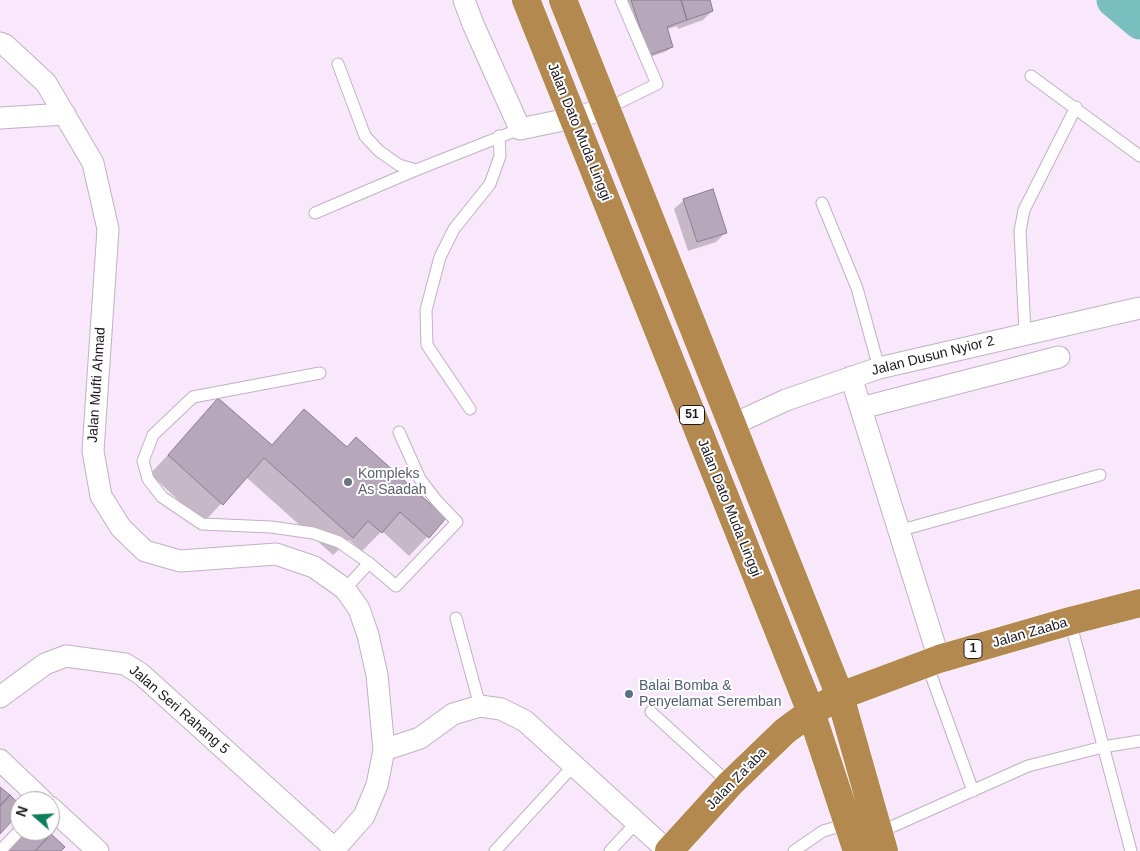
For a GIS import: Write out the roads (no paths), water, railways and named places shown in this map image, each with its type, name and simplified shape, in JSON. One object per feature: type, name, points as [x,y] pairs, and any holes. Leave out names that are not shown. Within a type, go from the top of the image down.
[{"type":"highway","name":"Jalan Dato Muda Linggi","points":[[526,0],[811,712],[857,851]]},
{"type":"highway","name":"51","points":[[563,0],[840,696],[882,842]]},
{"type":"highway","name":"Jalan Zaaba","points":[[811,712],[840,696],[933,661],[1070,621],[1140,604]]},
{"type":"highway","name":"Jalan Za'aba","points":[[669,851],[730,784],[785,731],[811,712]]},
{"type":"street","points":[[464,0],[520,128],[573,118],[606,109]]},
{"type":"street","name":"Jalan Mufti Ahmad","points":[[0,43],[6,45],[46,83],[93,163],[108,229],[93,451],[101,496],[120,528],[146,550],[180,561],[276,554],[314,567],[345,589],[359,610],[368,635],[377,675],[384,750],[377,785],[364,816],[334,850]]},
{"type":"street","points":[[0,118],[65,114]]},
{"type":"street","name":"Jalan Dusun Nyior 2","points":[[732,425],[786,400],[879,368],[1025,333],[1121,314],[1140,308]]},
{"type":"street","points":[[860,408],[1059,357]]},
{"type":"street","points":[[851,377],[898,531],[933,661]]},
{"type":"street","name":"Jalan Seri Rahang 5","points":[[0,697],[45,664],[66,656],[125,664],[141,674],[334,850]]},
{"type":"street","points":[[384,750],[420,738],[453,714],[480,706],[501,709],[525,721],[669,851]]},
{"type":"street","points":[[0,760],[33,791]]},
{"type":"street","points":[[60,816],[98,851]]},
{"type":"lane","points":[[606,109],[657,84],[621,0]]},
{"type":"lane","points":[[338,64],[365,136],[379,151],[399,165],[416,170]]},
{"type":"lane","points":[[1031,76],[1076,107],[1140,156]]},
{"type":"lane","points":[[1025,333],[1020,231],[1024,210],[1076,107]]},
{"type":"lane","points":[[315,213],[520,128]]},
{"type":"lane","points":[[470,409],[426,345],[426,310],[440,257],[454,229],[490,184],[500,156],[499,136]]},
{"type":"lane","points":[[822,203],[857,288],[879,368]]},
{"type":"lane","points":[[320,373],[192,397],[153,435],[143,461],[148,478],[162,497],[202,524],[271,528],[313,533],[339,542],[369,563],[396,586],[457,522],[436,500],[420,478],[399,432]]},
{"type":"lane","points":[[898,531],[1100,475]]},
{"type":"lane","points":[[345,589],[369,563]]},
{"type":"lane","points":[[456,618],[480,706]]},
{"type":"lane","points":[[1070,621],[1131,851]]},
{"type":"lane","points":[[933,661],[974,791]]},
{"type":"lane","points":[[651,712],[730,784]]},
{"type":"lane","points":[[882,842],[974,791],[1028,766],[1104,747],[1140,741]]},
{"type":"lane","points":[[495,851],[574,765]]},
{"type":"lane","points":[[610,851],[637,822]]},
{"type":"lane","points":[[794,851],[823,831],[848,824]]},
{"type":"lane","points":[[0,851],[10,840]]},
{"type":"waterway","points":[[1114,0],[1140,22]]},
{"type":"place","name":"Kompleks As Saadah","points":[[348,482]]},
{"type":"place","name":"Balai Bomba & Penyelamat Seremban","points":[[629,694]]}]
